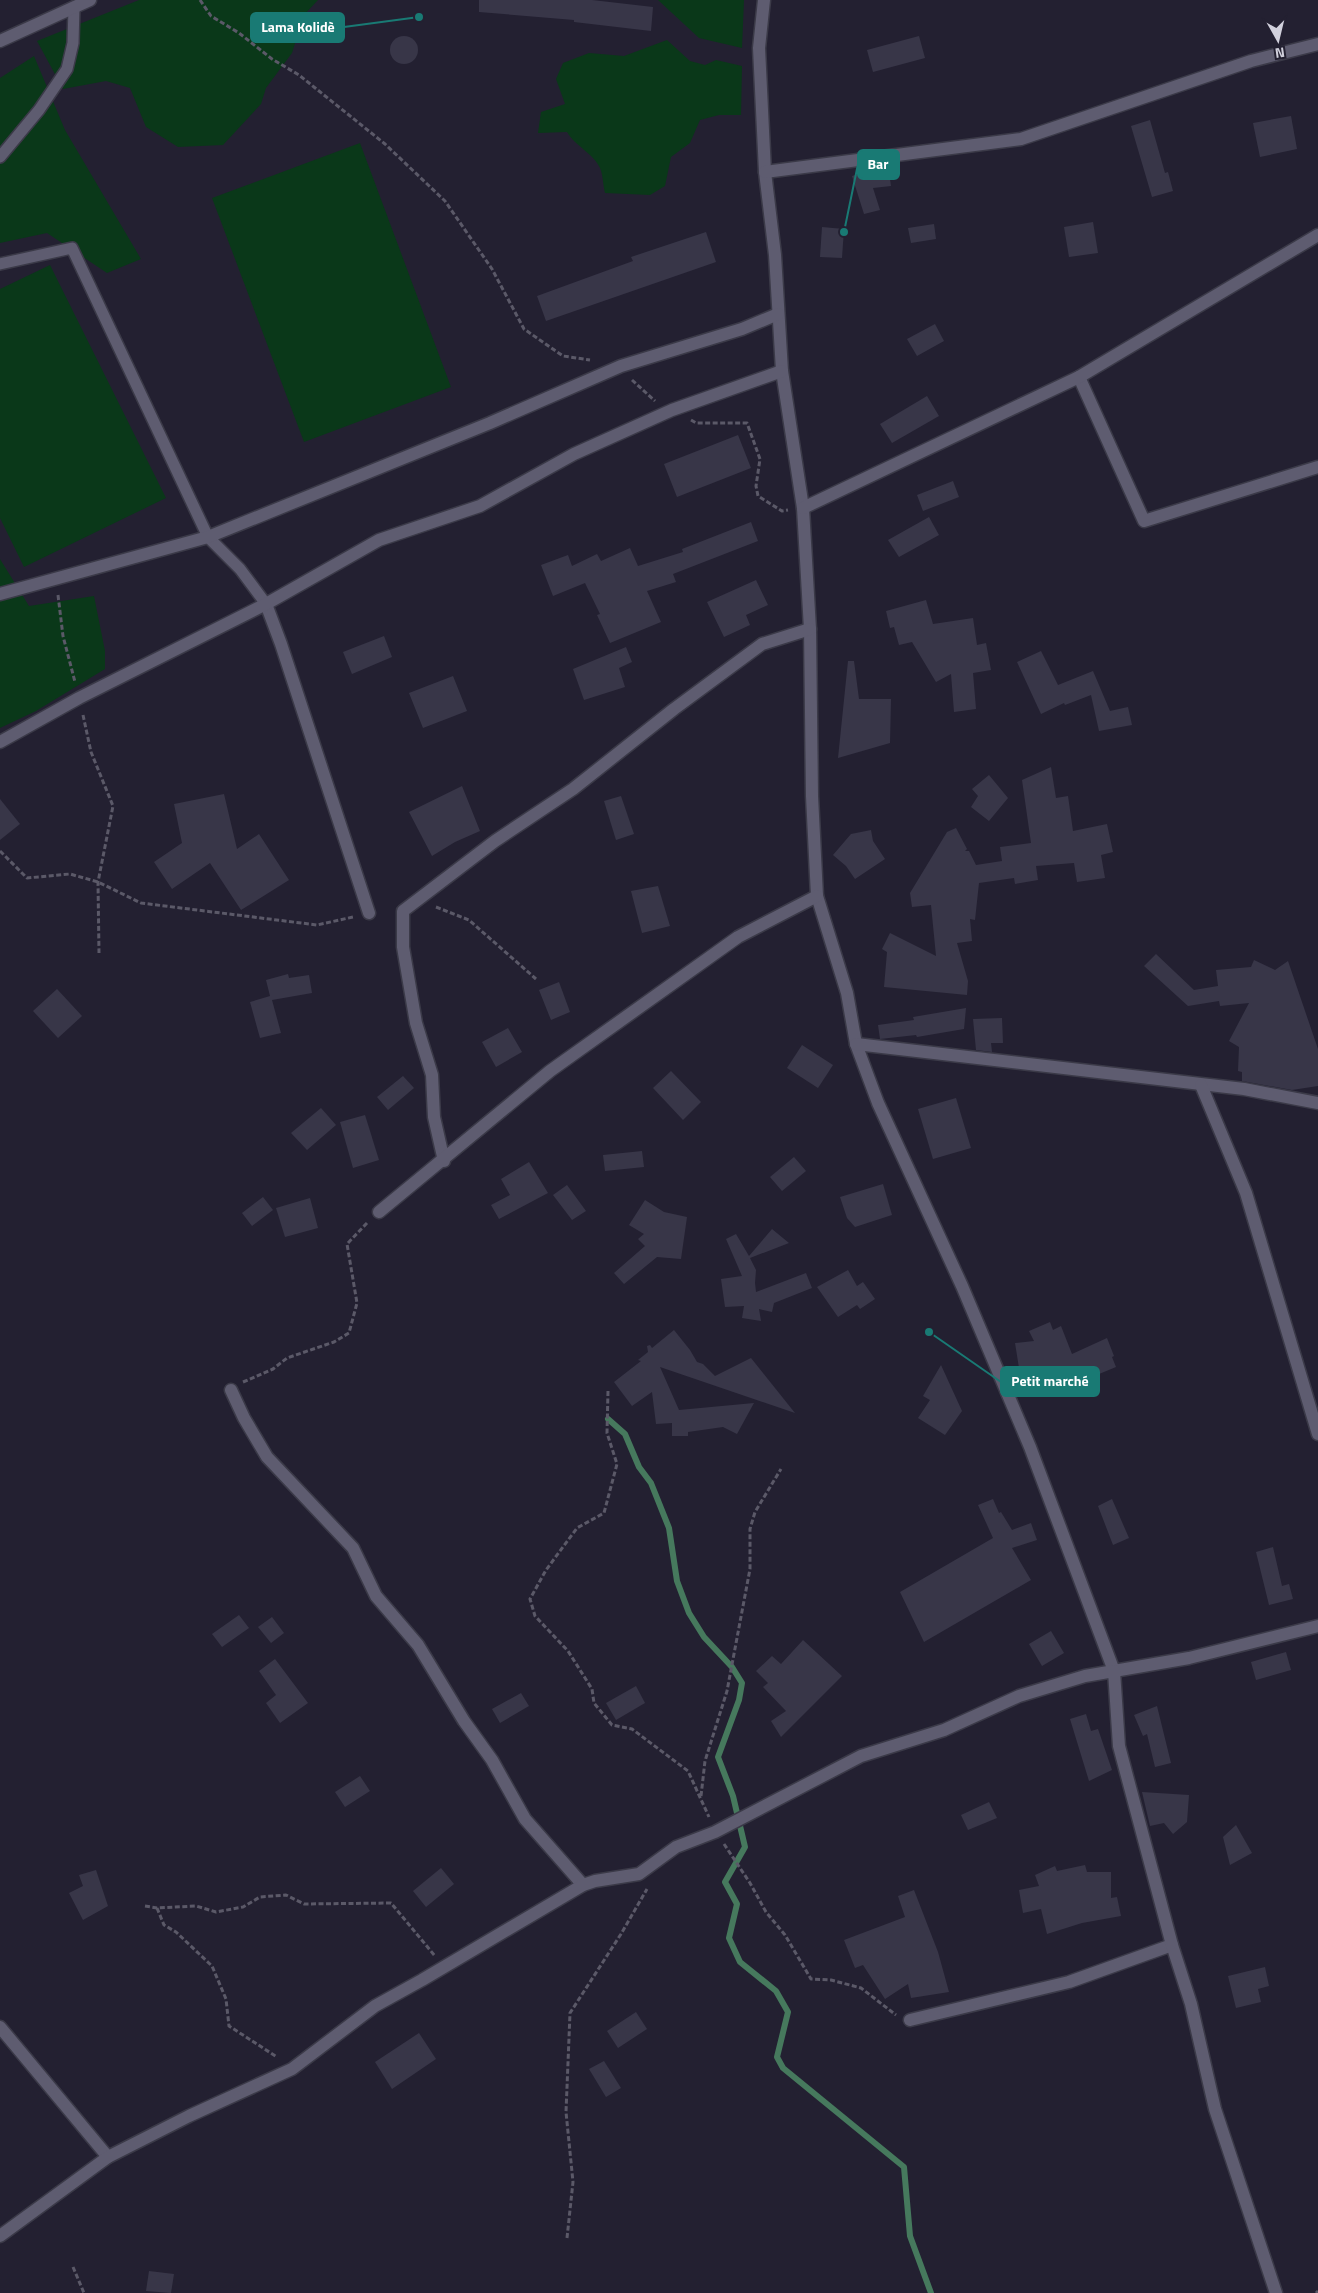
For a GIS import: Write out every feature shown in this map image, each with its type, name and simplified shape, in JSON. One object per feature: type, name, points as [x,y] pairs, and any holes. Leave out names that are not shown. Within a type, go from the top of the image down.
[{"type":"street","points":[[0,41],[72,3],[90,0]]},
{"type":"street","points":[[764,0],[759,48],[765,172],[775,255],[782,371],[804,508],[810,628],[812,796],[817,896],[847,993],[856,1044],[878,1103],[962,1286],[1030,1447],[1114,1672],[1119,1746],[1172,1945],[1191,2004],[1215,2109],[1276,2293]]},
{"type":"street","points":[[765,172],[1021,140],[1251,61],[1318,44]]},
{"type":"street","points":[[804,508],[1079,377],[1318,235]]},
{"type":"street","points":[[0,594],[208,537],[490,423],[621,366],[742,328],[778,314]]},
{"type":"street","points":[[0,742],[79,698],[266,604],[379,540],[480,506],[574,454],[672,410],[782,371]]},
{"type":"street","points":[[1079,377],[1144,522],[1318,467]]},
{"type":"street","points":[[266,604],[281,644],[369,913]]},
{"type":"street","points":[[444,1161],[434,1117],[432,1075],[416,1024],[403,947],[404,911],[495,841],[573,789],[674,709],[762,644],[810,628]]},
{"type":"street","points":[[379,1212],[444,1161],[550,1072],[730,943],[817,896]]},
{"type":"street","points":[[856,1044],[1244,1089],[1318,1103]]},
{"type":"street","points":[[1201,1085],[1246,1193],[1312,1391],[1318,1434]]},
{"type":"street","points":[[231,1390],[244,1418],[267,1457],[353,1548],[376,1596],[418,1645],[464,1721],[492,1760],[525,1819],[583,1885]]},
{"type":"street","points":[[0,2236],[108,2157],[189,2116],[292,2069],[374,2006],[583,1885],[595,1881],[639,1874],[676,1847],[715,1832],[861,1756],[944,1730],[1019,1696],[1085,1676],[1189,1658],[1318,1626]]},
{"type":"street","points":[[910,2020],[1068,1982],[1172,1945]]},
{"type":"street","points":[[0,2027],[108,2157]]},
{"type":"lane","points":[[0,158],[39,110],[67,69],[73,43],[72,3]]},
{"type":"lane","points":[[0,264],[72,248],[208,537],[240,570],[266,604]]},
{"type":"path","points":[[200,0],[211,16],[239,33],[272,59],[299,75],[384,144],[445,201],[492,269],[524,329],[564,356],[592,361]]},
{"type":"path","points":[[621,366],[632,380],[654,400],[696,423],[747,423],[760,459],[756,486],[758,496],[782,511],[804,508]]},
{"type":"path","points":[[63,576],[58,596],[63,636],[91,752],[113,806],[98,882],[99,953]]},
{"type":"path","points":[[0,850],[27,878],[70,874],[98,882],[141,903],[318,925],[369,913]]},
{"type":"path","points":[[404,911],[439,907],[469,920],[536,979]]},
{"type":"path","points":[[231,1390],[233,1385],[254,1378],[274,1368],[287,1358],[334,1342],[349,1333],[357,1302],[347,1244],[379,1212]]},
{"type":"path","points":[[608,1391],[607,1433],[617,1464],[604,1513],[577,1528],[546,1570],[530,1599],[535,1616],[568,1650],[592,1689],[594,1703],[612,1725],[632,1729],[688,1771],[701,1796],[715,1832],[735,1859],[766,1912],[785,1935],[810,1980],[830,1980],[861,1988],[885,2008],[898,2016],[910,2020]]},
{"type":"path","points":[[701,1796],[705,1761],[727,1691],[750,1569],[750,1529],[755,1512],[781,1469]]},
{"type":"path","points":[[567,2238],[573,2182],[566,2112],[570,2013],[621,1934],[650,1884],[656,1862]]},
{"type":"path","points":[[145,1906],[157,1908],[196,1906],[216,1912],[243,1907],[260,1897],[286,1895],[304,1904],[391,1903],[445,1966]]},
{"type":"path","points":[[157,1908],[164,1925],[176,1932],[212,1966],[226,1999],[229,2026],[292,2069]]},
{"type":"path","points":[[73,2267],[84,2293]]},
{"type":"green space","points":[[139,0],[318,0],[304,15],[292,53],[266,88],[261,104],[223,145],[178,147],[146,127],[130,88],[106,81],[63,89],[37,41]]},
{"type":"green space","points":[[658,0],[744,0],[742,48],[699,38]]},
{"type":"green space","points":[[667,40],[690,61],[705,65],[716,60],[742,66],[741,115],[719,115],[700,120],[690,143],[671,157],[665,186],[650,195],[605,193],[601,171],[597,163],[567,132],[538,133],[541,112],[565,104],[556,79],[563,63],[589,53],[624,56]]},
{"type":"green space","points":[[34,56],[65,130],[141,259],[107,273],[47,233],[0,243],[0,78]]},
{"type":"green space","points":[[360,143],[451,387],[304,442],[212,198]]},
{"type":"green space","points":[[50,265],[166,498],[24,567],[0,518],[0,289]]},
{"type":"green space","points":[[0,559],[29,606],[94,596],[105,651],[105,669],[36,711],[0,728]]},
{"type":"building","points":[[479,0],[592,0],[653,7],[651,31],[574,22],[574,20],[479,12]]},
{"type":"building","points":[[404,36],[414,40],[418,50],[414,60],[404,64],[394,60],[390,50],[394,40]]},
{"type":"building","points":[[919,36],[925,58],[873,72],[867,50]]},
{"type":"building","points":[[1291,116],[1297,149],[1260,157],[1253,123]]},
{"type":"building","points":[[1150,120],[1165,173],[1168,172],[1173,191],[1152,197],[1131,126]]},
{"type":"building","points":[[888,165],[891,186],[873,188],[880,210],[864,214],[852,176],[873,170],[873,167]]},
{"type":"building","points":[[1093,222],[1098,253],[1069,257],[1064,227]]},
{"type":"building","points":[[934,224],[936,239],[911,243],[908,228]]},
{"type":"building","points":[[822,227],[844,229],[842,258],[820,257]]},
{"type":"building","points":[[706,232],[716,262],[546,321],[537,296],[633,261],[631,257]]},
{"type":"building","points":[[935,324],[944,341],[917,356],[907,339]]},
{"type":"building","points":[[927,396],[939,416],[892,443],[880,424]]},
{"type":"building","points":[[738,435],[751,468],[677,497],[664,464]]},
{"type":"building","points":[[953,481],[959,497],[923,511],[917,495]]},
{"type":"building","points":[[929,517],[939,535],[899,557],[888,540]]},
{"type":"building","points":[[751,522],[758,541],[673,574],[676,582],[647,591],[661,622],[610,643],[597,615],[600,614],[585,583],[553,596],[541,565],[568,555],[572,566],[597,554],[601,561],[630,548],[638,566],[683,552],[682,549]]},
{"type":"building","points":[[756,580],[768,605],[746,615],[750,625],[724,637],[707,602]]},
{"type":"building","points":[[926,600],[933,624],[973,618],[977,645],[986,643],[991,670],[973,673],[976,709],[954,712],[951,674],[936,682],[912,642],[899,645],[894,627],[890,628],[886,611]]},
{"type":"building","points":[[384,636],[392,657],[352,674],[343,652]]},
{"type":"building","points":[[626,647],[632,662],[619,668],[625,687],[584,700],[573,669]]},
{"type":"building","points":[[1041,651],[1058,685],[1093,671],[1110,711],[1128,707],[1132,725],[1099,731],[1091,695],[1065,705],[1064,703],[1041,714],[1017,662]]},
{"type":"building","points":[[848,661],[854,661],[859,699],[891,699],[890,743],[838,758]]},
{"type":"building","points":[[453,676],[467,711],[423,728],[409,693]]},
{"type":"building","points":[[1051,767],[1056,798],[1068,796],[1073,831],[1107,824],[1113,852],[1101,855],[1105,878],[1077,882],[1074,863],[1036,866],[1038,880],[1015,884],[1014,878],[979,883],[975,920],[970,919],[972,941],[957,943],[968,981],[967,995],[884,987],[887,952],[882,949],[890,933],[936,956],[931,905],[912,907],[910,893],[947,832],[956,828],[967,849],[965,851],[969,851],[976,865],[1002,861],[1000,847],[1031,843],[1022,780]]},
{"type":"building","points":[[989,775],[1008,798],[989,821],[971,807],[978,796],[972,789]]},
{"type":"building","points":[[462,786],[480,831],[455,842],[432,856],[409,812]]},
{"type":"building","points":[[224,794],[237,849],[259,834],[289,880],[241,910],[210,863],[172,889],[154,862],[182,843],[174,804]]},
{"type":"building","points":[[621,796],[634,834],[616,840],[604,801]]},
{"type":"building","points":[[0,799],[20,824],[0,840]]},
{"type":"building","points":[[871,830],[873,841],[885,859],[855,879],[846,866],[833,855],[851,834]]},
{"type":"building","points":[[658,886],[670,926],[642,933],[631,891]]},
{"type":"building","points":[[1156,954],[1194,990],[1218,986],[1216,970],[1251,967],[1254,960],[1275,970],[1288,961],[1318,1049],[1318,1086],[1292,1090],[1242,1081],[1242,1072],[1238,1071],[1239,1047],[1229,1041],[1249,1003],[1220,1006],[1219,1001],[1188,1006],[1144,966]]},
{"type":"building","points":[[288,974],[289,978],[309,975],[312,993],[272,1000],[281,1033],[260,1038],[250,1002],[270,996],[266,980]]},
{"type":"building","points":[[559,982],[570,1012],[551,1020],[539,990]]},
{"type":"building","points":[[57,989],[82,1016],[58,1038],[33,1011]]},
{"type":"building","points":[[966,1008],[964,1029],[917,1037],[916,1035],[880,1039],[878,1025],[914,1020],[913,1017]]},
{"type":"building","points":[[1002,1018],[1003,1043],[991,1043],[992,1052],[976,1050],[973,1019]]},
{"type":"building","points":[[508,1028],[522,1052],[496,1067],[482,1042]]},
{"type":"building","points":[[802,1045],[833,1065],[818,1088],[787,1068]]},
{"type":"building","points":[[671,1071],[701,1102],[683,1120],[653,1088]]},
{"type":"building","points":[[403,1076],[414,1088],[388,1110],[377,1097]]},
{"type":"building","points":[[956,1098],[971,1148],[933,1159],[918,1109]]},
{"type":"building","points":[[321,1108],[336,1125],[307,1150],[291,1133]]},
{"type":"building","points":[[365,1115],[379,1160],[353,1168],[340,1122]]},
{"type":"building","points":[[642,1151],[644,1167],[605,1171],[603,1155]]},
{"type":"building","points":[[794,1157],[806,1171],[782,1191],[770,1177]]},
{"type":"building","points":[[529,1162],[548,1193],[499,1219],[491,1205],[510,1195],[501,1179]]},
{"type":"building","points":[[883,1184],[892,1215],[855,1227],[847,1218],[840,1197]]},
{"type":"building","points":[[567,1185],[586,1211],[572,1220],[553,1195]]},
{"type":"building","points":[[263,1197],[273,1210],[252,1226],[242,1213]]},
{"type":"building","points":[[310,1198],[318,1228],[285,1237],[276,1208]]},
{"type":"building","points":[[645,1200],[664,1212],[687,1217],[681,1259],[657,1257],[624,1284],[614,1273],[645,1246],[638,1239],[644,1234],[629,1225]]},
{"type":"building","points":[[772,1229],[789,1243],[750,1258],[756,1270],[756,1292],[806,1273],[812,1288],[774,1303],[772,1312],[759,1309],[761,1321],[742,1318],[744,1306],[725,1307],[721,1279],[742,1276],[726,1239],[736,1234],[749,1256]]},
{"type":"building","points":[[848,1270],[857,1286],[863,1282],[875,1299],[860,1309],[857,1305],[838,1317],[817,1287]]},
{"type":"building","points":[[1050,1322],[1053,1330],[1061,1326],[1072,1354],[1107,1338],[1116,1367],[1087,1379],[1088,1382],[1055,1394],[1053,1387],[1032,1396],[1019,1368],[1015,1343],[1034,1341],[1029,1331]]},
{"type":"building","points":[[674,1330],[697,1362],[703,1364],[715,1376],[751,1358],[795,1413],[660,1367],[679,1410],[754,1403],[737,1434],[723,1427],[688,1432],[688,1436],[672,1436],[672,1423],[656,1424],[652,1392],[632,1406],[614,1382],[641,1361],[638,1360],[648,1352],[647,1346],[650,1345],[652,1348]]},
{"type":"building","points":[[941,1365],[962,1411],[945,1435],[918,1418],[930,1400],[923,1396]]},
{"type":"building","points":[[993,1499],[999,1513],[1001,1512],[1012,1530],[1031,1523],[1037,1540],[1012,1548],[1031,1580],[924,1642],[900,1592],[993,1538],[978,1505]]},
{"type":"building","points":[[1112,1499],[1129,1538],[1113,1545],[1098,1506]]},
{"type":"building","points":[[1273,1547],[1282,1586],[1289,1584],[1293,1599],[1269,1605],[1256,1552]]},
{"type":"building","points":[[239,1615],[249,1628],[222,1647],[212,1634]]},
{"type":"building","points":[[272,1617],[284,1633],[271,1643],[258,1627]]},
{"type":"building","points":[[1051,1631],[1064,1653],[1042,1666],[1029,1644]]},
{"type":"building","points":[[803,1640],[842,1676],[781,1737],[771,1721],[786,1711],[763,1687],[768,1683],[756,1671],[772,1656],[781,1664]]},
{"type":"building","points":[[1286,1652],[1291,1670],[1256,1680],[1251,1662]]},
{"type":"building","points":[[275,1659],[308,1703],[280,1723],[266,1703],[276,1695],[259,1671]]},
{"type":"building","points":[[636,1686],[645,1703],[616,1720],[606,1703]]},
{"type":"building","points":[[521,1693],[529,1706],[500,1723],[492,1709]]},
{"type":"building","points":[[1157,1706],[1171,1763],[1155,1767],[1147,1734],[1143,1736],[1134,1715]]},
{"type":"building","points":[[1086,1714],[1091,1731],[1098,1729],[1112,1770],[1089,1781],[1070,1719]]},
{"type":"building","points":[[360,1776],[370,1791],[345,1807],[335,1792]]},
{"type":"building","points":[[1142,1792],[1189,1795],[1187,1822],[1173,1834],[1164,1823],[1150,1826]]},
{"type":"building","points":[[989,1802],[997,1818],[968,1830],[961,1815]]},
{"type":"building","points":[[1236,1825],[1252,1853],[1230,1865],[1223,1837]]},
{"type":"building","points":[[1085,1865],[1087,1872],[1111,1872],[1111,1898],[1117,1897],[1121,1916],[1082,1923],[1047,1934],[1041,1909],[1023,1913],[1019,1890],[1039,1886],[1035,1875],[1055,1866],[1057,1871]]},
{"type":"building","points":[[441,1868],[454,1884],[426,1907],[413,1891]]},
{"type":"building","points":[[96,1870],[108,1906],[83,1920],[69,1893],[83,1886],[79,1875]]},
{"type":"building","points":[[914,1890],[938,1952],[949,1992],[911,1998],[908,1984],[885,1999],[863,1965],[855,1968],[844,1940],[905,1917],[898,1896]]},
{"type":"building","points":[[1265,1967],[1269,1986],[1258,1989],[1261,2002],[1236,2008],[1228,1976]]},
{"type":"building","points":[[636,2012],[647,2029],[618,2048],[607,2031]]},
{"type":"building","points":[[419,2033],[436,2059],[392,2089],[375,2062]]},
{"type":"building","points":[[604,2061],[621,2088],[606,2097],[589,2069]]},
{"type":"building","points":[[149,2271],[174,2274],[171,2293],[146,2291]]},
{"type":"waterway","points":[[608,1419],[625,1434],[639,1467],[651,1483],[669,1528],[677,1581],[689,1613],[704,1637],[732,1667],[742,1683],[739,1700],[718,1757],[733,1796],[745,1847],[725,1882],[737,1904],[729,1938],[740,1962],[776,1991],[788,2012],[777,2057],[783,2068],[904,2167],[910,2236],[931,2293]]},
{"type":"place","name":"Lama Kolidè","points":[[419,17]]},
{"type":"place","name":"Bar","points":[[844,232]]},
{"type":"place","name":"Petit marché","points":[[929,1332]]}]
